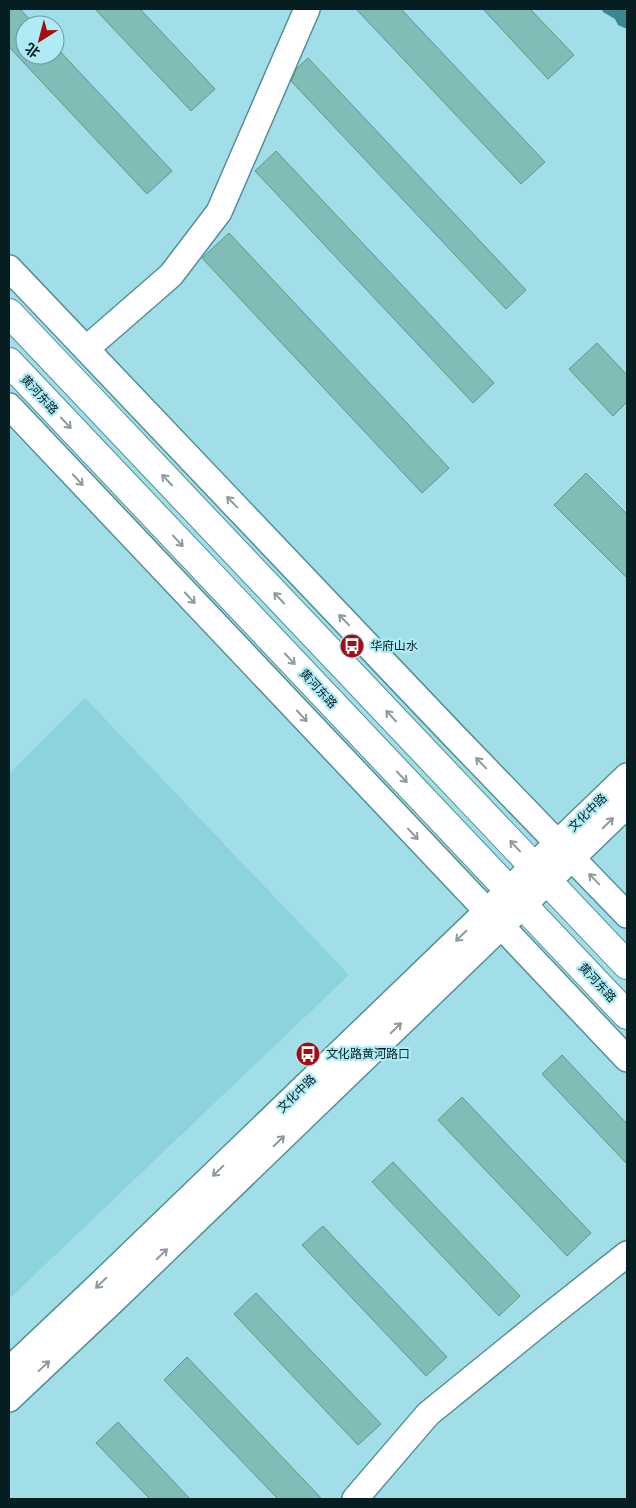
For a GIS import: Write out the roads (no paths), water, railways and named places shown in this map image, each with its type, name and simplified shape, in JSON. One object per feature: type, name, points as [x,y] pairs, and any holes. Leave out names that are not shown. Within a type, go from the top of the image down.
[{"type":"main road","points":[[9,313],[627,965]]},
{"type":"main road","name":"黄河东路","points":[[9,362],[627,1015]]},
{"type":"street","points":[[86,349],[171,275],[219,212],[307,9]]},
{"type":"street","points":[[9,268],[456,738],[627,914]]},
{"type":"street","points":[[9,406],[627,1058]]},
{"type":"street","name":"文化中路","points":[[9,1370],[566,850],[627,776]]},
{"type":"street","name":"文化中路","points":[[566,850],[627,805]]},
{"type":"street","name":"文化中路","points":[[9,1399],[115,1299],[494,919]]},
{"type":"street","points":[[361,1497],[428,1414],[627,1254]]},
{"type":"place","name":"华府山水","points":[[352,646]]},
{"type":"place","name":"文化路黄河路口","points":[[308,1054]]}]
